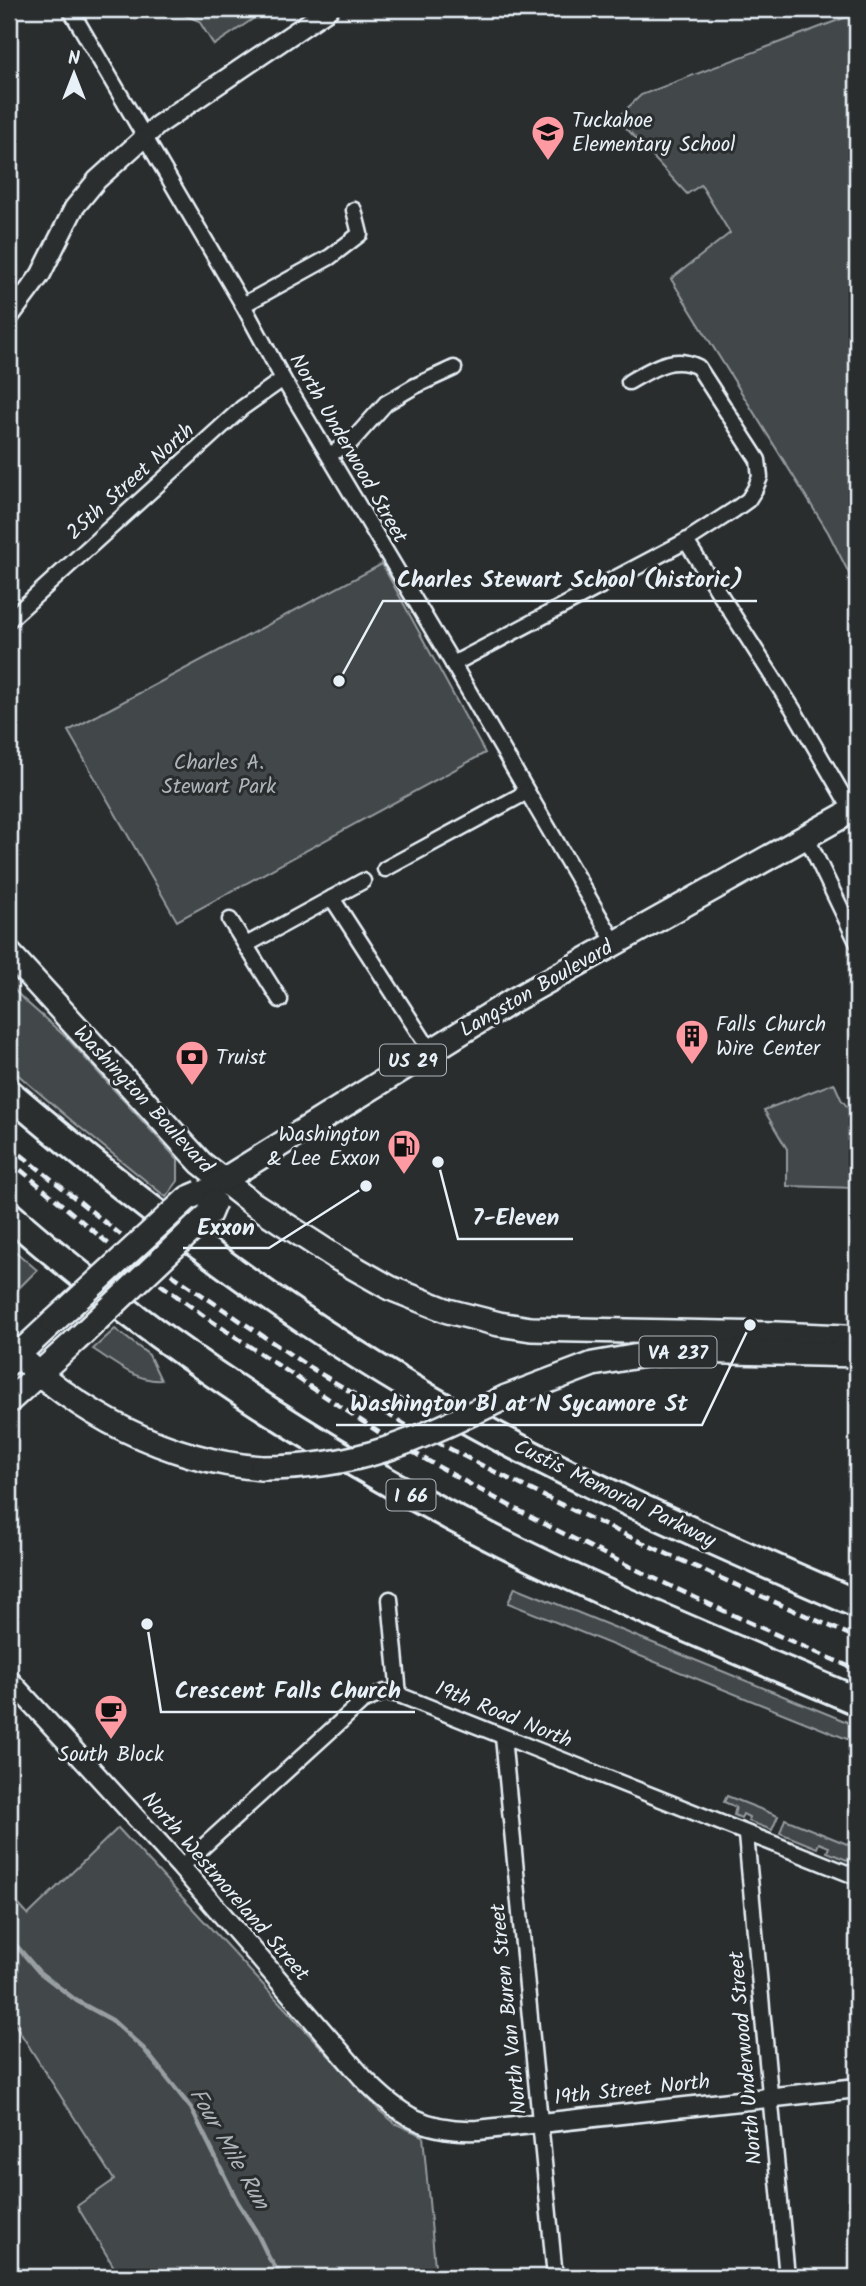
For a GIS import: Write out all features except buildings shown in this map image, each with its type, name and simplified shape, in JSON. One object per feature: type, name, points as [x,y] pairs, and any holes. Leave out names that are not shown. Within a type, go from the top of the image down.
[{"type":"highway","name":"Custis Memorial Parkway","points":[[9,1093],[101,1170],[206,1252],[386,1373],[571,1475],[654,1515],[857,1604]]},
{"type":"highway","name":"I 66","points":[[9,1215],[106,1294],[218,1376],[296,1427],[413,1496],[590,1586],[857,1701]]},
{"type":"main road","name":"Langston Boulevard","points":[[12,1355],[53,1322],[188,1198],[212,1192],[288,1138],[430,1050],[615,943],[855,810]]},
{"type":"main road","name":"Washington Boulevard","points":[[9,953],[201,1163],[212,1192],[311,1242],[375,1280],[439,1307],[484,1321],[548,1331],[723,1332],[845,1337],[857,1340]]},
{"type":"main road","name":"Langston Boulevard","points":[[9,1401],[209,1214],[212,1192]]},
{"type":"main road","name":"VA 237","points":[[39,1374],[107,1420],[157,1444],[213,1461],[262,1468],[319,1466],[372,1455],[427,1435],[506,1397],[593,1364],[650,1354],[700,1352],[857,1355]]},
{"type":"main road","points":[[12,1355],[39,1374]]},
{"type":"street","name":"North Underwood Street","points":[[70,9],[243,305],[283,379],[615,943]]},
{"type":"street","points":[[9,317],[38,278],[66,222],[81,199],[114,164],[158,125],[329,9]]},
{"type":"street","points":[[243,305],[319,264],[360,234],[354,209]]},
{"type":"street","points":[[453,664],[686,541],[748,500],[759,480],[760,468],[756,456],[698,367],[684,361],[666,363],[629,382]]},
{"type":"street","points":[[329,455],[351,442],[389,401],[454,368]]},
{"type":"street","name":"25th Street North","points":[[9,620],[242,408],[283,379]]},
{"type":"street","points":[[686,541],[855,810]]},
{"type":"street","points":[[385,869],[527,792]]},
{"type":"street","points":[[807,838],[857,942]]},
{"type":"street","points":[[246,945],[363,881]]},
{"type":"street","points":[[332,898],[430,1050]]},
{"type":"street","points":[[230,920],[280,1000]]},
{"type":"street","points":[[390,1599],[399,1695]]},
{"type":"street","name":"North Westmoreland Street","points":[[9,1679],[181,1867],[363,2078],[390,2105],[413,2119]]},
{"type":"street","name":"19th Road North","points":[[181,1867],[362,1702],[385,1692],[399,1695],[857,1877]]},
{"type":"street","name":"North Van Buren Street","points":[[503,1737],[555,2277]]},
{"type":"street","name":"North Underwood Street","points":[[746,1835],[787,2277]]},
{"type":"street","name":"19th Street North","points":[[413,2119],[430,2126],[478,2130],[857,2088]]},
{"type":"green space","points":[[170,9],[268,9],[214,45],[199,21]]},
{"type":"green space","points":[[857,13],[857,589],[828,532],[671,279],[730,233],[701,185],[687,194],[617,118],[641,95]]},
{"type":"green space","name":"Charles A. Stewart Park","points":[[382,564],[485,753],[177,921],[68,731]]},
{"type":"green space","points":[[9,984],[67,1038],[178,1160],[178,1181],[166,1197],[9,1067]]},
{"type":"green space","points":[[834,1083],[841,1099],[857,1119],[857,1188],[787,1186],[787,1149],[764,1110]]},
{"type":"green space","points":[[9,1246],[37,1270],[9,1298]]},
{"type":"green space","points":[[115,1329],[149,1355],[161,1380],[134,1374],[93,1349]]},
{"type":"green space","points":[[515,1587],[857,1726],[857,1743],[508,1603]]},
{"type":"green space","points":[[727,1796],[778,1816],[772,1830],[748,1821],[749,1817],[743,1814],[741,1818],[734,1815],[736,1807],[724,1802]]},
{"type":"green space","points":[[785,1819],[857,1848],[857,1864],[827,1852],[829,1847],[819,1843],[817,1848],[780,1833]]},
{"type":"green space","points":[[118,1828],[380,2111],[396,2124],[423,2136],[436,2277],[120,2277],[77,2206],[114,2180],[9,2015],[9,1894],[28,1915]]},
{"type":"waterway","name":"Four Mile Run","points":[[9,1937],[39,1972],[77,2001],[112,2020],[144,2049],[191,2108],[237,2201],[282,2277]]},
{"type":"railway","points":[[9,1145],[121,1235]]},
{"type":"railway","points":[[9,1160],[110,1245]]},
{"type":"railway","points":[[171,1274],[306,1365],[414,1430]]},
{"type":"railway","points":[[160,1284],[389,1439]]},
{"type":"railway","points":[[435,1441],[592,1519],[857,1638]]},
{"type":"railway","points":[[411,1451],[465,1482],[631,1567],[857,1670]]},
{"type":"place","name":"Tuckahoe Elementary School","points":[[548,162]]},
{"type":"place","name":"Charles Stewart School (historic)","points":[[339,681]]},
{"type":"place","name":"Falls Church Wire Center","points":[[692,1066]]},
{"type":"place","name":"Truist","points":[[192,1087]]},
{"type":"place","name":"7-Eleven","points":[[438,1162]]},
{"type":"place","name":"Washington & Lee Exxon","points":[[404,1176]]},
{"type":"place","name":"Exxon","points":[[366,1186]]},
{"type":"place","name":"Washington Bl at N Sycamore St","points":[[750,1325]]},
{"type":"place","name":"Crescent Falls Church","points":[[147,1624]]},
{"type":"place","name":"South Block","points":[[111,1741]]}]
